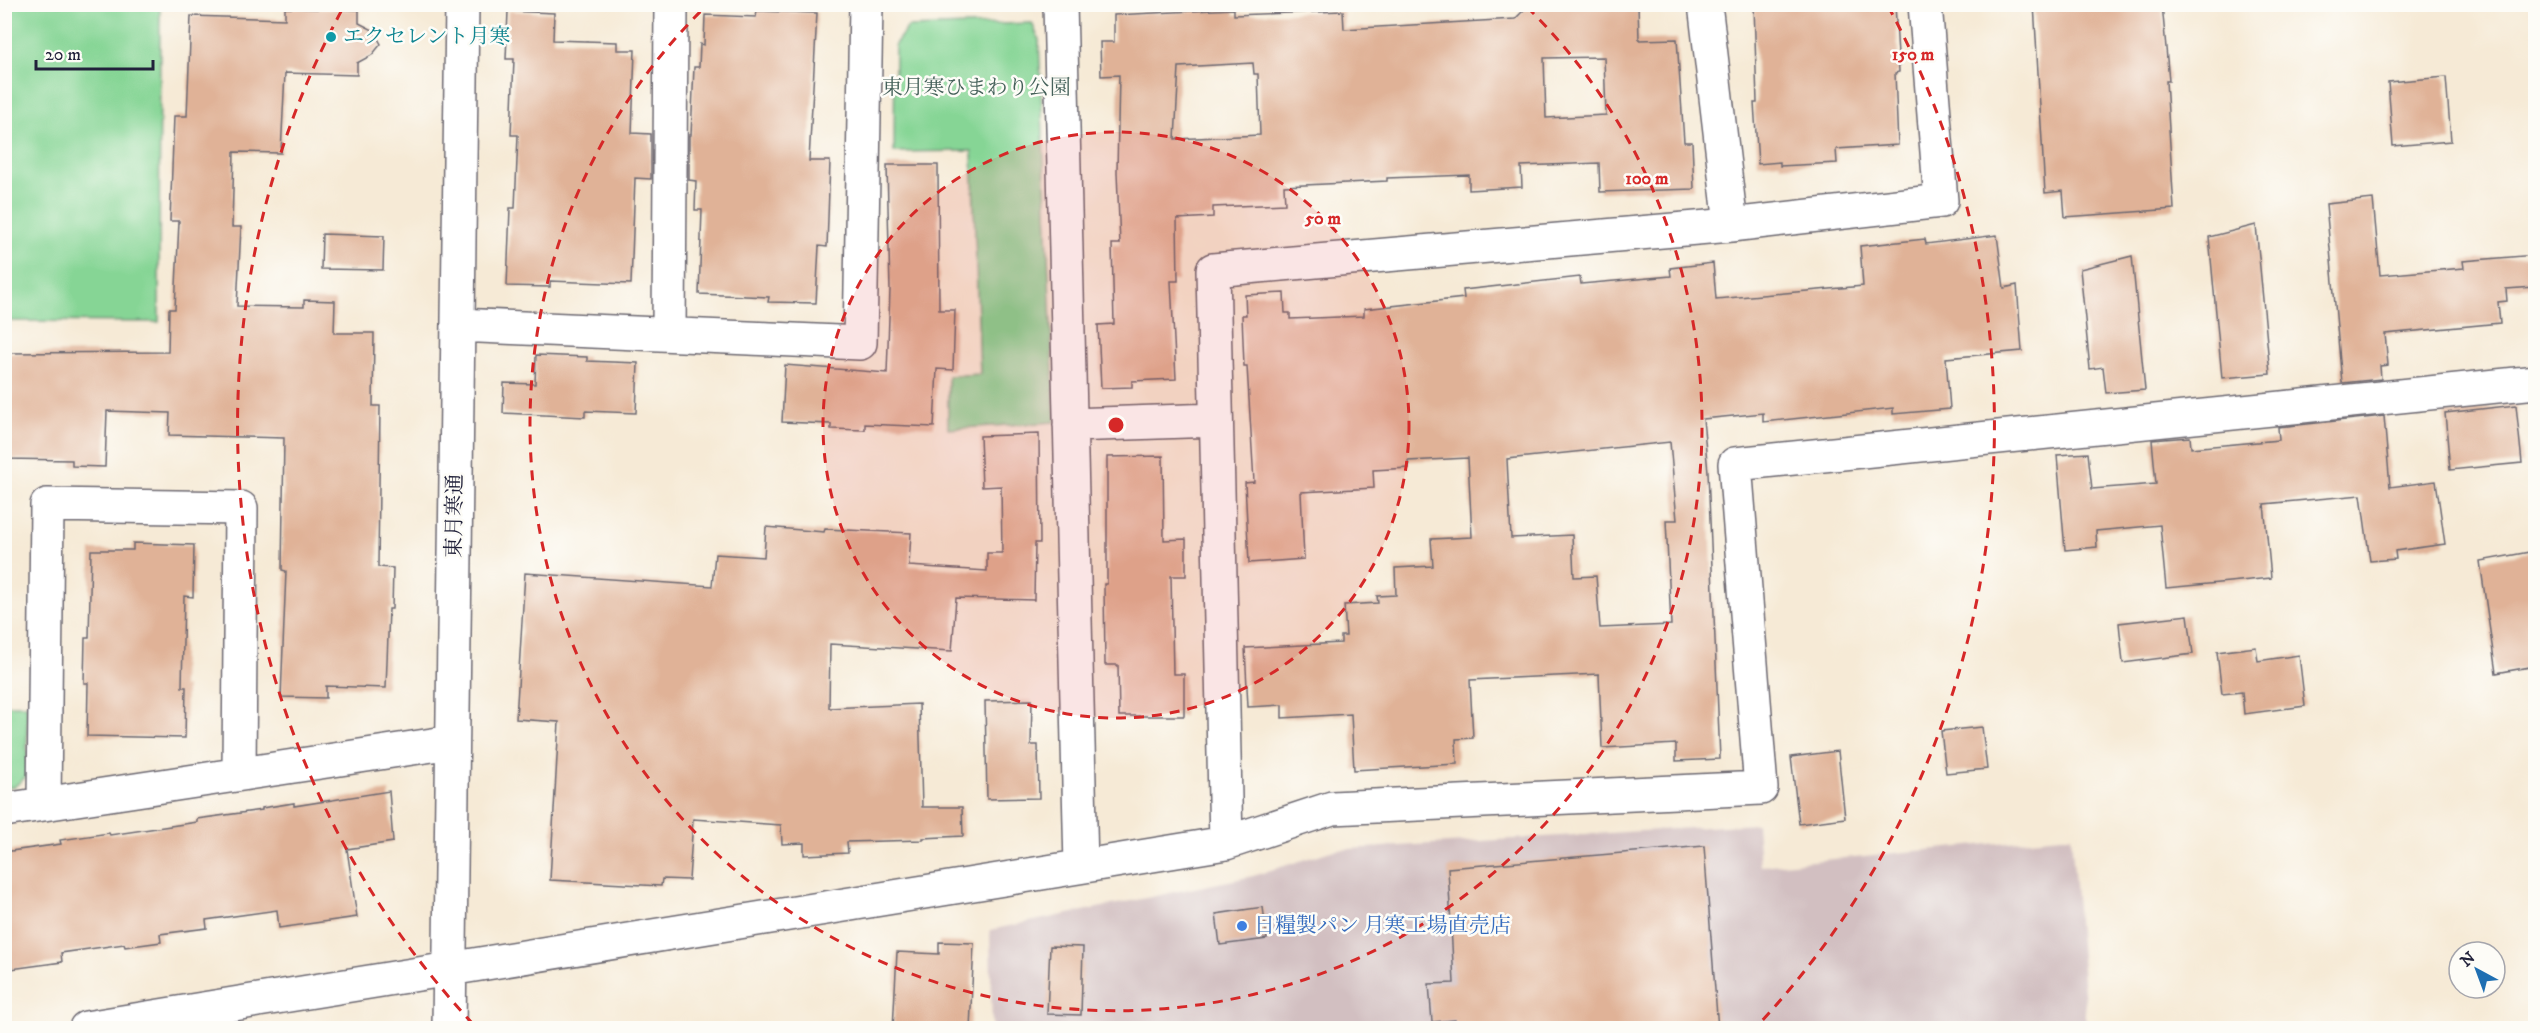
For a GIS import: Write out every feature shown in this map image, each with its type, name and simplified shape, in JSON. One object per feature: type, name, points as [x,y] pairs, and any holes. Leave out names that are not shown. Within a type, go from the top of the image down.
[{"type":"street","name":"東月寒通","points":[[449,1029],[462,4]]},
{"type":"street","points":[[669,333],[671,4]]},
{"type":"street","points":[[458,325],[860,343],[866,4]]},
{"type":"street","points":[[1060,4],[1081,866]]},
{"type":"street","points":[[1705,4],[1731,225]]},
{"type":"street","points":[[1226,843],[1213,270],[1731,225],[1941,201],[1925,4]]},
{"type":"street","points":[[86,1029],[1226,843],[1332,808],[1761,788],[1735,464],[2535,382]]},
{"type":"street","points":[[1070,425],[1216,420]]},
{"type":"street","points":[[44,804],[47,505],[241,508],[239,773]]},
{"type":"street","points":[[4,810],[452,742]]},
{"type":"shaded area","points":[[1757,824],[1760,866],[2071,836],[2087,1028],[992,1028],[990,930],[1253,876],[1334,850]]},
{"type":"green space","points":[[5,4],[160,5],[159,322],[5,321]]},
{"type":"green space","name":"東月寒ひまわり公園","points":[[1032,23],[1039,40],[1055,422],[948,429],[948,376],[980,374],[972,151],[894,152],[895,44],[908,27]]},
{"type":"green space","points":[[5,705],[27,705],[27,776],[14,787],[5,788]]},
{"type":"building","points":[[1530,4],[1638,4],[1639,40],[1677,39],[1684,142],[1692,142],[1694,189],[1600,192],[1599,163],[1521,166],[1522,187],[1469,190],[1469,175],[1387,178],[1387,181],[1284,186],[1285,204],[1213,207],[1213,217],[1177,219],[1178,281],[1171,281],[1176,379],[1132,381],[1132,387],[1101,388],[1098,325],[1114,324],[1112,244],[1120,244],[1117,172],[1119,75],[1101,76],[1100,42],[1114,42],[1114,15],[1234,9],[1234,15],[1343,11],[1344,29],[1515,19]],"holes":[[[1604,57],[1606,115],[1546,118],[1544,58]],[[1253,63],[1254,74],[1258,74],[1260,135],[1175,139],[1179,67]]]},
{"type":"building","points":[[1754,4],[1895,4],[1899,72],[1895,73],[1898,145],[1836,149],[1837,163],[1780,166],[1780,162],[1758,164],[1754,103],[1757,103]]},
{"type":"building","points":[[2034,4],[2162,4],[2169,81],[2166,81],[2174,209],[2065,217],[2063,191],[2045,193]]},
{"type":"building","points":[[285,8],[359,10],[359,23],[373,30],[381,44],[372,55],[357,63],[357,75],[285,73],[281,153],[234,152],[232,227],[241,227],[237,306],[304,307],[304,300],[335,301],[334,333],[374,333],[373,406],[380,406],[378,567],[393,568],[386,688],[326,686],[326,698],[281,697],[286,571],[282,570],[284,438],[169,435],[170,413],[107,411],[105,467],[72,466],[72,460],[4,459],[4,353],[168,352],[169,309],[175,309],[179,221],[170,221],[174,116],[187,116],[191,16],[285,19]]},
{"type":"building","points":[[508,11],[554,13],[553,40],[617,42],[617,50],[635,50],[632,133],[651,134],[651,179],[635,178],[631,284],[550,281],[550,287],[507,286],[510,208],[515,208],[518,135],[511,135],[514,59],[506,59]]},
{"type":"building","points":[[757,11],[817,13],[809,161],[830,161],[827,247],[819,246],[816,303],[768,302],[769,297],[699,294],[702,210],[695,210],[696,181],[689,180],[689,135],[691,135],[694,67],[699,67],[700,44],[704,45],[705,15],[756,17]]},
{"type":"building","points":[[2446,77],[2451,141],[2393,146],[2388,82]]},
{"type":"building","points":[[887,165],[938,165],[939,310],[955,310],[953,370],[937,369],[934,427],[865,424],[865,430],[831,429],[831,424],[782,422],[785,365],[887,373],[890,290]]},
{"type":"building","points":[[2373,199],[2380,275],[2464,268],[2463,261],[2535,255],[2535,287],[2506,289],[2507,301],[2498,302],[2500,323],[2385,334],[2388,365],[2380,366],[2381,379],[2342,383],[2326,204]]},
{"type":"building","points":[[2256,225],[2270,374],[2222,378],[2209,237]]},
{"type":"building","points":[[322,234],[384,236],[383,270],[321,269]]},
{"type":"building","points":[[1997,235],[2004,288],[2017,285],[2022,351],[1946,358],[1950,409],[1893,414],[1893,408],[1763,422],[1763,413],[1703,419],[1708,472],[1720,759],[1676,761],[1676,744],[1602,748],[1599,674],[1470,680],[1473,738],[1456,739],[1457,764],[1354,770],[1351,714],[1282,718],[1282,705],[1248,707],[1245,648],[1341,643],[1341,636],[1346,636],[1344,605],[1378,603],[1377,596],[1396,595],[1395,568],[1433,566],[1431,539],[1472,537],[1468,458],[1408,461],[1409,468],[1373,470],[1374,488],[1301,492],[1304,559],[1249,563],[1245,483],[1254,482],[1247,366],[1244,366],[1242,315],[1246,315],[1245,295],[1284,293],[1285,313],[1290,313],[1290,319],[1364,316],[1364,309],[1464,298],[1463,290],[1580,277],[1581,284],[1671,276],[1670,268],[1713,263],[1716,299],[1863,286],[1860,246],[1925,239],[1926,244]],"holes":[[[1670,442],[1677,520],[1666,520],[1671,625],[1600,628],[1596,576],[1574,577],[1572,535],[1511,538],[1507,459]]]},
{"type":"building","points":[[2132,256],[2145,390],[2106,393],[2103,367],[2090,369],[2080,269]]},
{"type":"building","points":[[536,355],[587,357],[587,361],[638,363],[636,413],[585,411],[585,417],[503,413],[504,383],[535,384]]},
{"type":"building","points":[[2516,405],[2522,463],[2450,470],[2445,413]]},
{"type":"building","points":[[2384,416],[2390,487],[2436,481],[2445,544],[2395,551],[2396,559],[2370,561],[2361,495],[2264,504],[2271,578],[2166,588],[2160,525],[2096,531],[2097,547],[2065,550],[2057,455],[2088,453],[2092,489],[2156,484],[2152,440],[2190,437],[2191,448],[2279,440],[2278,427]]},
{"type":"building","points":[[1039,434],[1040,543],[1035,543],[1034,600],[956,598],[952,651],[830,644],[829,708],[919,704],[922,807],[962,807],[963,836],[923,838],[923,840],[847,842],[848,853],[804,855],[804,843],[782,844],[781,825],[693,819],[689,880],[662,879],[661,886],[550,880],[559,722],[516,719],[525,573],[712,586],[715,554],[764,557],[766,527],[824,532],[825,529],[911,533],[909,566],[987,571],[987,553],[1002,553],[1001,486],[982,487],[980,436]]},
{"type":"building","points":[[1163,456],[1164,540],[1186,539],[1186,576],[1171,576],[1173,674],[1184,674],[1184,716],[1119,716],[1118,665],[1105,665],[1107,457]]},
{"type":"building","points":[[133,543],[194,545],[193,597],[184,596],[182,687],[186,687],[185,738],[87,736],[88,683],[84,683],[85,638],[89,638],[91,550],[133,550]]},
{"type":"building","points":[[2535,551],[2535,666],[2496,673],[2480,561]]},
{"type":"building","points":[[2188,615],[2193,654],[2123,663],[2119,623]]},
{"type":"building","points":[[2256,647],[2258,661],[2299,655],[2305,706],[2244,714],[2242,692],[2222,694],[2217,652]]},
{"type":"building","points":[[1032,700],[1031,745],[1038,745],[1039,798],[987,799],[985,701]]},
{"type":"building","points":[[1982,727],[1987,769],[1946,773],[1941,731]]},
{"type":"building","points":[[1838,751],[1845,818],[1799,824],[1791,757]]},
{"type":"building","points":[[389,791],[393,842],[347,849],[357,917],[279,928],[277,910],[206,920],[207,928],[160,934],[161,942],[125,947],[124,944],[61,953],[62,962],[4,970],[4,852],[61,844],[60,840],[109,833],[110,835],[197,822],[197,819],[262,810],[262,808],[294,803],[294,806]]},
{"type":"building","points":[[1704,846],[1718,1029],[1455,1029],[1455,1020],[1432,1022],[1429,984],[1454,983],[1448,868]]},
{"type":"building","name":"日糧製パン 月寒工場直売店","points":[[1263,907],[1267,939],[1220,945],[1216,914]]},
{"type":"building","points":[[939,942],[974,943],[970,1029],[893,1029],[897,952],[939,954]]},
{"type":"building","points":[[1050,946],[1083,947],[1081,1015],[1047,1014]]},
{"type":"place","name":"エクセレント月寒","points":[[331,37]]},
{"type":"place","name":"日糧製パン 月寒工場直売店","points":[[1242,926]]}]
